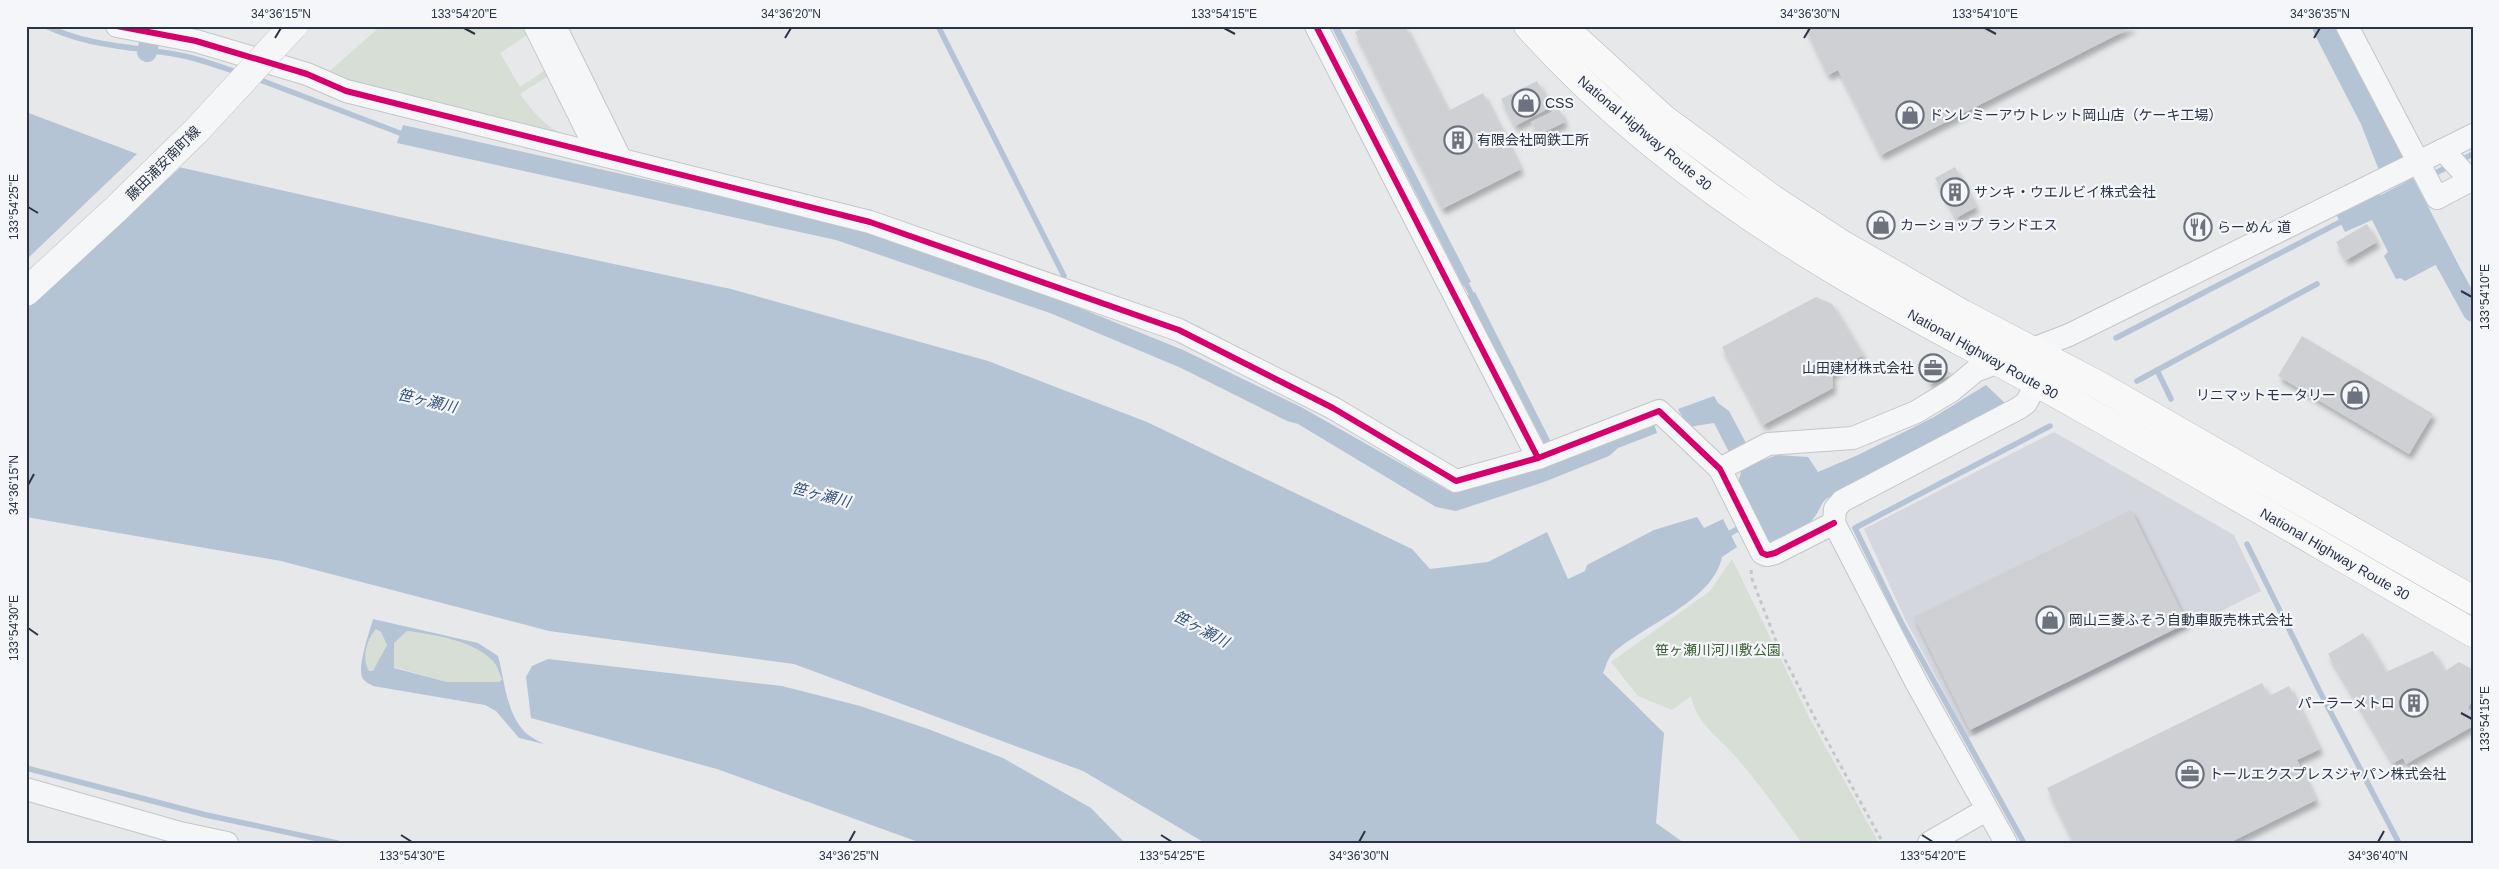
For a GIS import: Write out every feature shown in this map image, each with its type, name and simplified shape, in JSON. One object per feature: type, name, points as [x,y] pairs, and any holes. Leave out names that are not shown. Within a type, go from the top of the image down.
[{"type":"highway","name":"National Highway Route 30","points":[[1528,26],[1591,89],[1647,138],[1716,193],[1830,268],[2036,383],[2473,633]]},
{"type":"highway","name":"National Highway Route 30","points":[[1562,26],[1664,119],[1774,200],[1840,243],[1962,314],[2100,386],[2473,600]]},
{"type":"street","points":[[117,26],[196,41],[307,74],[346,91],[870,222],[1179,330],[1333,408],[1456,481],[1547,454],[1659,411],[1727,465],[1738,507],[1761,550],[1767,555],[1775,553],[1834,524]]},
{"type":"street","name":"藤田浦安南町線","points":[[26,292],[190,137],[293,26]]},
{"type":"street","points":[[535,26],[598,153]]},
{"type":"street","points":[[555,26],[620,158]]},
{"type":"street","points":[[1316,26],[1547,454]]},
{"type":"street","points":[[2347,26],[2437,198],[2469,178],[2446,153]]},
{"type":"street","points":[[1727,465],[1756,449],[1781,442],[1853,438],[1916,412],[1951,391],[1975,372],[1998,362],[2040,355],[2069,335],[2420,166],[2446,153],[2473,135]]},
{"type":"street","points":[[2006,843],[1916,682],[1834,524],[1834,509],[1842,501],[2026,403],[2036,383],[2040,355]]},
{"type":"street","points":[[26,790],[180,833],[227,843]]},
{"type":"street","points":[[1929,843],[1986,810]]},
{"type":"path","points":[[1761,550],[1751,568],[1752,579],[1778,646],[1883,843]]},
{"type":"shaded area","points":[[2054,432],[2234,535],[2261,591],[1968,738],[1905,619],[1864,529]]},
{"type":"green space","points":[[381,26],[529,26],[553,73],[520,94],[539,118],[564,135],[324,76]],"holes":[[[527,35],[547,69],[520,87],[500,53]]]},
{"type":"green space","name":"笹ヶ瀬川河川敷公園","points":[[1732,559],[1809,717],[1879,843],[1802,843],[1745,767],[1703,723],[1691,696],[1672,710],[1638,696],[1611,662],[1710,591]]},
{"type":"green space","points":[[376,628],[381,632],[387,645],[373,672],[368,671],[365,655],[370,638]]},
{"type":"green space","points":[[407,631],[464,643],[493,661],[502,678],[499,682],[447,682],[394,667],[394,643]]},
{"type":"water","points":[[1331,26],[1339,26],[1471,282],[1463,286]]},
{"type":"water","name":"笹ヶ瀬川","points":[[26,112],[161,163],[497,239],[731,289],[988,361],[1147,422],[1412,549],[1430,569],[1488,562],[1547,532],[1568,579],[1585,571],[1587,565],[1654,530],[1697,517],[1704,528],[1723,519],[1737,547],[1722,557],[1716,573],[1692,599],[1613,653],[1603,673],[1664,733],[1656,823],[1684,843],[1205,843],[1083,771],[794,664],[549,631],[281,561],[26,517]]},
{"type":"water","points":[[403,125],[840,223],[1016,282],[1183,350],[1301,407],[1453,493],[1653,420],[1657,433],[1618,448],[1609,456],[1544,482],[1456,511],[1436,507],[1298,424],[1287,421],[1181,368],[1050,313],[836,240],[397,143]]},
{"type":"water","points":[[2413,178],[2456,260],[2446,268],[2443,261],[2405,281],[2400,278],[2396,279],[2384,256],[2388,252],[2372,220],[2345,232],[2336,214],[2374,192],[2381,195]]},
{"type":"water","points":[[1475,292],[1552,444],[1546,447],[1467,296]]},
{"type":"water","points":[[1986,385],[2007,405],[1889,464],[1826,499],[1809,524],[1799,532],[1769,544],[1735,493],[1741,472],[1739,467],[1755,457],[1758,462],[1777,455],[1808,457],[1818,472],[1858,455],[1934,417]]},
{"type":"water","points":[[1714,396],[1718,403],[1729,411],[1746,443],[1729,452],[1714,423],[1688,427],[1678,409]]},
{"type":"water","points":[[373,619],[478,643],[498,656],[510,708],[527,734],[544,744],[519,738],[496,711],[485,705],[373,686],[366,682],[361,674],[361,667]],"holes":[[[376,629],[381,632],[387,645],[373,671],[369,671],[365,655],[370,638]],[[407,631],[429,634],[464,643],[475,648],[493,661],[502,679],[499,682],[447,682],[394,668],[394,643]]]},
{"type":"water","points":[[548,659],[782,686],[860,706],[928,729],[1003,758],[1091,808],[1125,843],[921,843],[717,769],[531,718],[526,677],[532,666]]},
{"type":"pier","points":[[139,152],[183,165],[26,307],[26,260]]},
{"type":"building","name":"有限会社岡鉄工所","points":[[1367,26],[1405,26],[1448,111],[1483,93],[1521,169],[1442,209],[1355,32]]},
{"type":"building","name":"ドンレミーアウトレット岡山店（ケーキ工場）","points":[[2134,26],[1881,155],[1838,70],[1828,75],[1805,27]]},
{"type":"building","name":"CSS","points":[[1537,81],[1551,107],[1515,126],[1501,99]]},
{"type":"building","points":[[1559,109],[1565,122],[1538,135],[1531,122]]},
{"type":"building","name":"サンキ・ウエルビイ株式会社","points":[[1955,167],[1976,207],[1956,218],[1935,178]]},
{"type":"building","points":[[2367,224],[2377,242],[2346,260],[2336,242]]},
{"type":"building","points":[[1816,297],[1832,304],[1863,355],[1832,374],[1833,388],[1763,425],[1722,347]]},
{"type":"building","name":"リニマットモータリー","points":[[2302,336],[2433,414],[2409,454],[2278,376]]},
{"type":"building","name":"山田建材株式会社","points":[[1929,358],[1952,374],[1930,384],[1920,362]]},
{"type":"building","name":"岡山三菱ふそう自動車販売株式会社","points":[[2131,510],[2187,623],[1970,730],[1914,617]]},
{"type":"building","name":"パーラーメトロ","points":[[2363,633],[2386,672],[2433,651],[2445,671],[2459,662],[2473,670],[2473,698],[2468,708],[2473,714],[2473,726],[2406,764],[2403,758],[2393,763],[2328,654]]},
{"type":"building","name":"トールエクスプレスジャパン株式会社","points":[[2262,683],[2269,696],[2289,686],[2320,749],[2297,760],[2316,800],[2229,843],[2074,843],[2047,788]]},
{"type":"waterway","points":[[46,26],[80,39],[184,56],[239,73]]},
{"type":"waterway","points":[[938,26],[1064,276]]},
{"type":"waterway","points":[[2330,26],[2377,117],[2395,163]]},
{"type":"waterway","points":[[147,52],[149,43]]},
{"type":"waterway","points":[[255,78],[405,135]]},
{"type":"waterway","points":[[2382,164],[2385,138]]},
{"type":"waterway","points":[[2459,161],[2473,154]]},
{"type":"waterway","points":[[2430,176],[2451,165]]},
{"type":"waterway","points":[[2116,338],[2346,219]]},
{"type":"waterway","points":[[2435,243],[2473,312]]},
{"type":"waterway","points":[[1463,278],[1475,301]]},
{"type":"waterway","points":[[2137,381],[2317,284]]},
{"type":"waterway","points":[[2157,370],[2171,399]]},
{"type":"waterway","points":[[2024,843],[1901,622],[1855,528],[2050,426]]},
{"type":"waterway","points":[[1725,536],[1743,526]]},
{"type":"waterway","points":[[2247,544],[2320,692],[2399,843]]},
{"type":"waterway","points":[[26,768],[206,815],[337,843]]},
{"type":"cycle path","points":[[117,26],[196,41],[307,74],[346,91],[870,222],[1179,330],[1333,408],[1456,481],[1538,458]]},
{"type":"cycle path","points":[[1316,26],[1538,458],[1659,411],[1720,469],[1762,553],[1767,555],[1775,553],[1834,523]]},
{"type":"place","name":"CSS","points":[[1526,103]]},
{"type":"place","name":"ドンレミーアウトレット岡山店（ケーキ工場）","points":[[1910,115]]},
{"type":"place","name":"有限会社岡鉄工所","points":[[1458,140]]},
{"type":"place","name":"サンキ・ウエルビイ株式会社","points":[[1955,192]]},
{"type":"place","name":"カーショップ ランドエス","points":[[1881,225]]},
{"type":"place","name":"らーめん 道","points":[[2198,227]]},
{"type":"place","name":"山田建材株式会社","points":[[1933,368]]},
{"type":"place","name":"リニマットモータリー","points":[[2355,395]]},
{"type":"place","name":"岡山三菱ふそう自動車販売株式会社","points":[[2050,620]]},
{"type":"place","name":"パーラーメトロ","points":[[2414,703]]},
{"type":"place","name":"トールエクスプレスジャパン株式会社","points":[[2190,774]]}]
